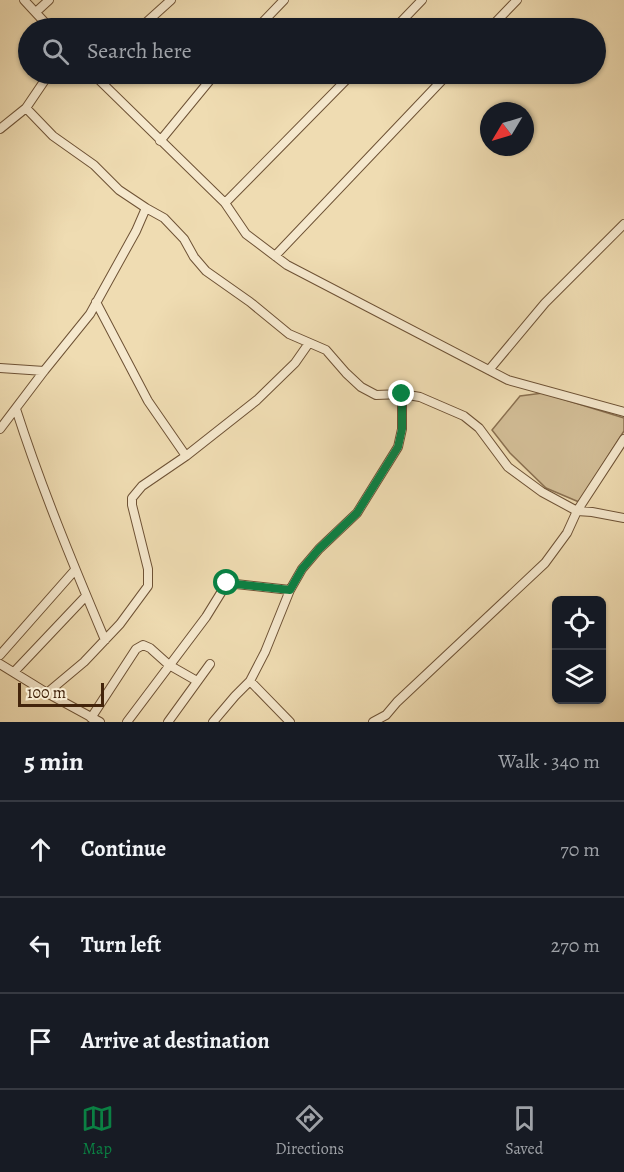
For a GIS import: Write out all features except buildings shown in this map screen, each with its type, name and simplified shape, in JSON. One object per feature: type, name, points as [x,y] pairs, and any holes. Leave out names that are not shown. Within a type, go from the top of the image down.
[{"type":"street","points":[[24,0],[41,18]]},
{"type":"street","points":[[36,12],[49,0]]},
{"type":"street","points":[[151,18],[171,0]]},
{"type":"street","points":[[267,18],[284,0]]},
{"type":"street","points":[[405,18],[422,0]]},
{"type":"street","points":[[500,18],[517,0]]},
{"type":"street","points":[[0,129],[26,108],[42,84]]},
{"type":"street","points":[[103,84],[225,203],[246,234],[287,265],[508,380],[624,412]]},
{"type":"street","points":[[160,141],[207,84]]},
{"type":"street","points":[[225,203],[342,84]]},
{"type":"street","points":[[275,256],[438,84]]},
{"type":"street","points":[[26,108],[53,136],[94,165],[119,190],[164,218],[184,239],[194,257],[206,271],[250,302],[289,334],[326,350],[362,387],[376,395],[402,394],[420,398],[464,416],[478,428],[508,466],[542,492],[577,511],[624,518]]},
{"type":"street","points":[[0,429],[90,314],[136,231],[146,208]]},
{"type":"street","points":[[489,370],[546,303],[624,224]]},
{"type":"street","points":[[96,302],[148,401],[186,456]]},
{"type":"street","points":[[47,693],[84,662],[120,624],[148,586],[148,569],[132,498],[142,486],[186,456],[257,400],[295,363],[309,343]]},
{"type":"street","points":[[0,368],[44,371]]},
{"type":"street","points":[[213,722],[250,681],[265,652],[290,590],[302,569],[319,549],[357,513],[398,447],[402,429],[402,394]]},
{"type":"street","points":[[16,409],[31,456],[75,570],[105,639]]},
{"type":"street","points":[[373,722],[386,715],[545,563],[567,533],[577,511],[624,439]]},
{"type":"street","points":[[0,655],[75,570]]},
{"type":"street","points":[[127,722],[206,617],[227,583],[290,590]]},
{"type":"street","points":[[14,672],[86,596]]},
{"type":"street","points":[[91,718],[136,649],[143,645],[150,648],[169,665],[198,681]]},
{"type":"street","points":[[0,664],[100,722]]},
{"type":"street","points":[[168,722],[210,664]]},
{"type":"street","points":[[250,681],[290,722]]},
{"type":"shaded area","points":[[543,393],[624,418],[624,431],[579,502],[546,488],[510,453],[492,430],[520,396]]},
{"type":"route","points":[[227,583],[290,590],[302,569],[319,549],[357,513],[398,447],[402,429],[402,394]]}]
